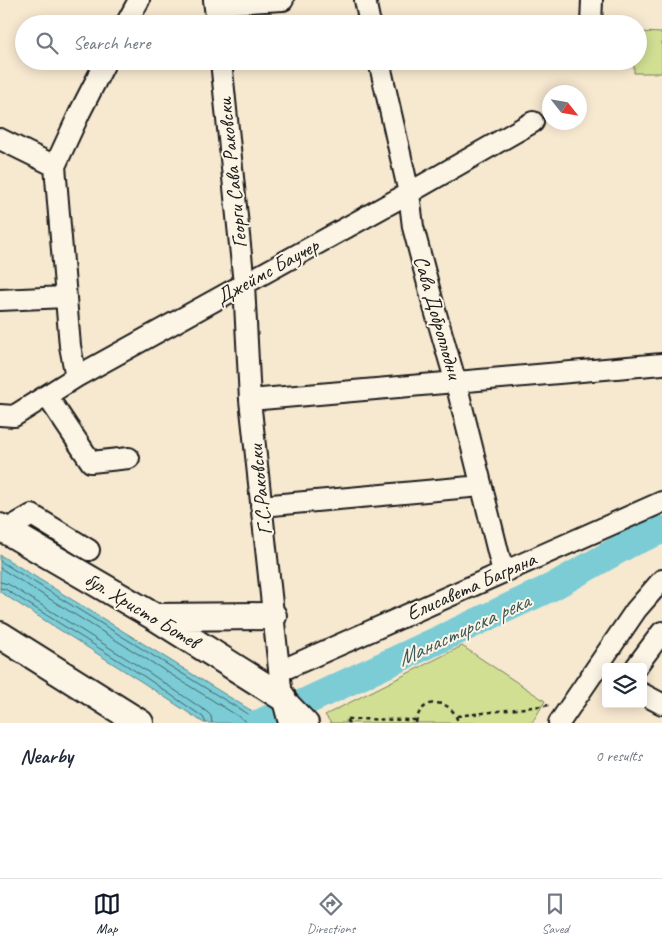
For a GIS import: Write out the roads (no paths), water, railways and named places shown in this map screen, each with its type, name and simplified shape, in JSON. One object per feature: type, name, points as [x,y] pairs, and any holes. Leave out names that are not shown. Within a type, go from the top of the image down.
[{"type":"main road","name":"бул. Христо Ботев","points":[[3,528],[154,617],[282,696]]},
{"type":"main road","points":[[154,617],[273,616]]},
{"type":"main road","points":[[0,635],[140,723]]},
{"type":"street","points":[[131,15],[139,0]]},
{"type":"street","points":[[216,15],[215,2],[283,0]]},
{"type":"street","points":[[365,0],[368,15]]},
{"type":"street","points":[[591,15],[592,0]]},
{"type":"street","points":[[76,377],[70,346],[54,166],[101,70]]},
{"type":"street","name":"Георги Сава Раковски","points":[[222,70],[244,284]]},
{"type":"street","name":"Сава Доброплодни","points":[[381,70],[409,193],[413,227],[456,383],[503,572]]},
{"type":"street","name":"Джеймс Баучер","points":[[0,415],[14,416],[76,377],[409,193],[533,122]]},
{"type":"street","points":[[0,139],[54,166]]},
{"type":"street","name":"Г.С.Раковски","points":[[244,284],[250,400],[282,696],[289,723]]},
{"type":"street","points":[[0,300],[65,297]]},
{"type":"street","points":[[250,400],[662,364]]},
{"type":"street","points":[[47,396],[91,462],[129,458]]},
{"type":"street","points":[[261,506],[481,486]]},
{"type":"street","name":"Елисавета Багряна","points":[[280,671],[662,502]]},
{"type":"street","points":[[3,528],[32,515],[89,550]]},
{"type":"street","points":[[559,723],[598,679],[636,610],[662,580]]},
{"type":"street","points":[[639,663],[662,632]]},
{"type":"street","points":[[282,696],[308,723]]},
{"type":"street","points":[[647,696],[662,704]]},
{"type":"water","points":[[0,555],[260,716],[260,723],[204,723],[0,592]]},
{"type":"waterway","name":"Манастирска река","points":[[260,723],[552,587],[627,545],[662,530]]}]
